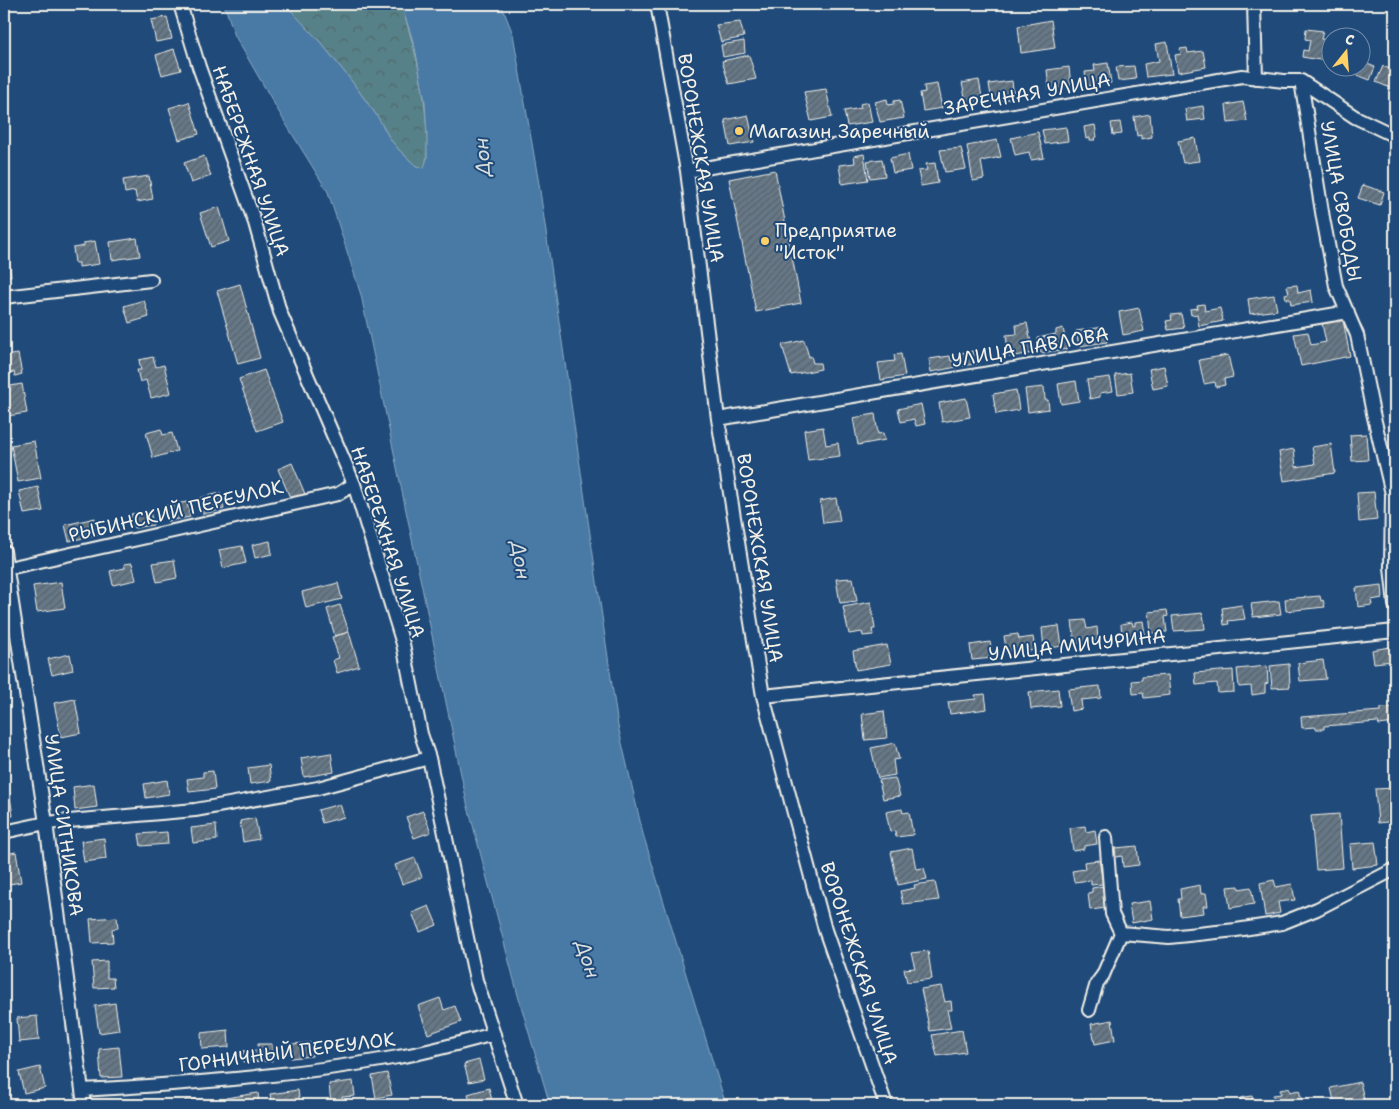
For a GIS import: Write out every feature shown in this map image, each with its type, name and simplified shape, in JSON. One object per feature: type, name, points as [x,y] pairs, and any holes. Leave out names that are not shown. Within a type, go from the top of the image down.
[{"type":"street","name":"НАБЕРЕЖНАЯ УЛИЦА","points":[[180,4],[199,67],[256,223],[280,312],[354,484],[403,644],[421,734],[429,758],[476,980],[517,1105]]},
{"type":"street","name":"ВОРОНЕЖСКАЯ УЛИЦА","points":[[657,4],[687,171],[718,419],[763,696],[825,930],[886,1105]]},
{"type":"street","points":[[1254,4],[1256,78]]},
{"type":"street","name":"ЗАРЕЧНАЯ УЛИЦА","points":[[687,171],[1242,76],[1301,81]]},
{"type":"street","points":[[1301,81],[1355,117],[1395,136]]},
{"type":"street","name":"УЛИЦА СВОБОДЫ","points":[[1301,81],[1336,286],[1357,335],[1392,494],[1391,567],[1395,606]]},
{"type":"street","points":[[4,297],[151,280]]},
{"type":"street","name":"УЛИЦА ПАВЛОВА","points":[[718,419],[1348,312]]},
{"type":"street","name":"РЫБИНСКИЙ ПЕРЕУЛОК","points":[[5,569],[338,494],[354,484]]},
{"type":"street","name":"УЛИЦА СИТНИКОВА","points":[[4,551],[5,569],[46,823],[84,1105]]},
{"type":"street","name":"УЛИЦА МИЧУРИНА","points":[[763,696],[1395,630]]},
{"type":"street","points":[[4,832],[46,823],[195,810],[318,788],[429,758]]},
{"type":"street","points":[[1089,1010],[1096,983],[1103,975],[1121,933],[1112,914],[1106,837]]},
{"type":"street","points":[[1121,933],[1169,937],[1236,930],[1282,922],[1317,909],[1395,869]]},
{"type":"street","name":"ГОРНИЧНЫЙ ПЕРЕУЛОК","points":[[82,1090],[181,1084],[303,1072],[400,1057],[494,1034]]},
{"type":"green space","points":[[286,4],[401,4],[414,47],[423,91],[427,139],[425,168],[416,166],[399,150],[350,79]]},
{"type":"water","name":"Дон","points":[[224,4],[286,4],[350,79],[399,150],[416,166],[424,168],[427,158],[425,102],[415,47],[401,4],[501,4],[513,34],[539,184],[618,726],[643,834],[726,1105],[550,1105],[519,999],[467,803],[361,295],[328,192],[235,36]]},
{"type":"building","points":[[167,17],[172,39],[156,42],[151,20]]},
{"type":"building","points":[[1051,20],[1055,48],[1021,53],[1018,26]]},
{"type":"building","points":[[740,22],[744,37],[721,42],[716,25]]},
{"type":"building","points":[[1306,29],[1322,31],[1322,60],[1302,57],[1303,50],[1308,51],[1310,40],[1305,39]]},
{"type":"building","points":[[744,41],[745,53],[723,57],[721,45]]},
{"type":"building","points":[[1167,42],[1172,74],[1146,77],[1144,64],[1159,61],[1156,44]]},
{"type":"building","points":[[1187,48],[1188,53],[1203,51],[1206,67],[1178,72],[1175,55],[1181,54],[1180,49]]},
{"type":"building","points":[[174,49],[181,70],[162,75],[156,55]]},
{"type":"building","points":[[749,55],[756,79],[729,84],[722,61]]},
{"type":"building","points":[[1108,63],[1111,83],[1087,86],[1085,72],[1095,71],[1094,65]]},
{"type":"building","points":[[1134,66],[1136,79],[1118,81],[1116,67]]},
{"type":"building","points":[[1383,66],[1394,71],[1395,90],[1376,82]]},
{"type":"building","points":[[1069,67],[1071,86],[1049,89],[1047,70]]},
{"type":"building","points":[[979,80],[983,103],[967,106],[962,83]]},
{"type":"building","points":[[1012,81],[1014,98],[992,102],[989,84]]},
{"type":"building","points":[[937,84],[942,108],[923,111],[920,93],[925,92],[924,86]]},
{"type":"building","points":[[826,89],[832,117],[811,121],[804,92]]},
{"type":"building","points":[[887,99],[888,105],[900,100],[904,118],[880,122],[875,102]]},
{"type":"building","points":[[189,102],[199,134],[179,140],[169,108]]},
{"type":"building","points":[[868,102],[872,122],[847,126],[844,111],[861,108],[860,104]]},
{"type":"building","points":[[1243,102],[1247,121],[1228,123],[1226,105]]},
{"type":"building","points":[[1203,106],[1205,119],[1187,121],[1185,109]]},
{"type":"building","points":[[1150,114],[1152,137],[1141,139],[1141,135],[1137,136],[1134,117]]},
{"type":"building","name":"Магазин Заречный","points":[[748,115],[754,142],[730,146],[725,120]]},
{"type":"building","points":[[1120,122],[1122,134],[1113,135],[1111,123]]},
{"type":"building","points":[[1095,125],[1097,137],[1094,138],[1095,140],[1086,139],[1084,127]]},
{"type":"building","points":[[1066,127],[1068,141],[1045,144],[1042,130]]},
{"type":"building","points":[[1038,132],[1044,158],[1031,160],[1029,152],[1015,155],[1011,138]]},
{"type":"building","points":[[1195,138],[1199,161],[1183,163],[1178,141]]},
{"type":"building","points":[[997,140],[1001,157],[981,161],[984,179],[973,181],[967,146]]},
{"type":"building","points":[[961,148],[966,169],[945,172],[940,150]]},
{"type":"building","points":[[864,154],[868,180],[842,184],[839,165],[855,163],[854,156]]},
{"type":"building","points":[[908,154],[911,170],[893,173],[890,158]]},
{"type":"building","points":[[204,156],[211,176],[191,183],[184,163]]},
{"type":"building","points":[[882,159],[885,176],[870,178],[867,161]]},
{"type":"building","points":[[935,163],[938,183],[921,186],[918,171],[927,170],[926,164]]},
{"type":"building","name":"Предприятие \"Исток\"","points":[[775,170],[801,303],[756,312],[729,179]]},
{"type":"building","points":[[149,176],[153,199],[137,202],[135,191],[125,193],[123,180]]},
{"type":"building","points":[[1363,185],[1384,192],[1380,205],[1358,198]]},
{"type":"building","points":[[219,207],[229,241],[211,247],[200,213]]},
{"type":"building","points":[[137,238],[140,256],[112,260],[110,242]]},
{"type":"building","points":[[95,241],[99,264],[79,267],[79,263],[75,263],[73,248]]},
{"type":"building","points":[[9,260],[11,276],[4,277],[4,262]]},
{"type":"building","points":[[240,284],[260,358],[238,364],[217,291]]},
{"type":"building","points":[[1297,285],[1298,293],[1311,290],[1313,302],[1291,305],[1290,299],[1286,299],[1285,294],[1289,293],[1287,286]]},
{"type":"building","points":[[1274,295],[1277,310],[1250,314],[1248,299]]},
{"type":"building","points":[[144,300],[149,317],[129,323],[124,306]]},
{"type":"building","points":[[1204,304],[1205,311],[1220,308],[1223,321],[1199,326],[1197,314],[1191,315],[1190,309],[1198,308],[1197,305]]},
{"type":"building","points":[[1139,308],[1144,331],[1123,335],[1119,312]]},
{"type":"building","points":[[1181,314],[1184,328],[1168,330],[1166,321],[1172,320],[1171,315]]},
{"type":"building","points":[[1343,320],[1350,356],[1301,366],[1294,334],[1308,332],[1311,345],[1326,342],[1322,324]]},
{"type":"building","points":[[1027,323],[1033,353],[1009,357],[1006,335],[1017,334],[1016,325]]},
{"type":"building","points":[[1104,327],[1107,342],[1079,346],[1076,331]]},
{"type":"building","points":[[1063,328],[1067,349],[1041,353],[1038,338],[1056,334],[1056,330]]},
{"type":"building","points":[[804,340],[809,357],[811,356],[813,363],[820,363],[821,369],[791,375],[782,345]]},
{"type":"building","points":[[973,351],[973,355],[979,354],[980,363],[963,366],[961,353]]},
{"type":"building","points":[[18,354],[22,374],[15,376],[14,372],[4,374],[4,356]]},
{"type":"building","points":[[901,354],[905,376],[881,380],[878,363],[895,361],[894,355]]},
{"type":"building","points":[[1228,355],[1233,377],[1224,379],[1225,385],[1216,387],[1215,382],[1204,384],[1199,360]]},
{"type":"building","points":[[950,356],[951,361],[955,360],[957,367],[931,372],[929,359]]},
{"type":"building","points":[[153,357],[156,367],[164,365],[171,393],[151,398],[146,380],[140,382],[137,370],[141,370],[139,360]]},
{"type":"building","points":[[1164,366],[1168,386],[1153,389],[1149,369]]},
{"type":"building","points":[[264,370],[283,422],[257,431],[239,379]]},
{"type":"building","points":[[1130,373],[1133,392],[1118,394],[1115,375]]},
{"type":"building","points":[[1110,377],[1113,391],[1100,393],[1100,397],[1090,399],[1087,380]]},
{"type":"building","points":[[1076,381],[1079,401],[1061,404],[1058,384]]},
{"type":"building","points":[[22,384],[27,413],[7,416],[4,387]]},
{"type":"building","points":[[1044,387],[1045,400],[1048,400],[1049,409],[1028,412],[1025,389]]},
{"type":"building","points":[[1016,390],[1019,410],[996,414],[993,394]]},
{"type":"building","points":[[966,398],[970,417],[942,422],[939,403]]},
{"type":"building","points":[[921,404],[925,424],[916,426],[914,419],[901,422],[898,409]]},
{"type":"building","points":[[875,414],[878,434],[883,433],[885,440],[858,445],[853,418]]},
{"type":"building","points":[[823,427],[826,445],[838,443],[840,456],[808,460],[804,430]]},
{"type":"building","points":[[161,429],[163,435],[172,433],[177,451],[153,458],[146,433]]},
{"type":"building","points":[[1366,434],[1368,460],[1352,461],[1350,435]]},
{"type":"building","points":[[34,441],[41,478],[18,482],[11,445]]},
{"type":"building","points":[[1331,444],[1335,473],[1284,481],[1279,452],[1294,449],[1296,467],[1315,464],[1312,447]]},
{"type":"building","points":[[292,463],[305,494],[291,500],[278,469]]},
{"type":"building","points":[[38,487],[43,511],[24,514],[19,491]]},
{"type":"building","points":[[1374,492],[1377,520],[1359,522],[1357,493]]},
{"type":"building","points":[[220,493],[224,509],[203,514],[200,498]]},
{"type":"building","points":[[836,498],[840,521],[823,523],[820,501]]},
{"type":"building","points":[[187,502],[190,517],[167,521],[164,506]]},
{"type":"building","points":[[150,511],[153,525],[134,528],[131,514]]},
{"type":"building","points":[[95,518],[98,535],[69,541],[65,525]]},
{"type":"building","points":[[270,541],[272,554],[255,558],[252,545]]},
{"type":"building","points":[[242,546],[246,563],[223,568],[219,550]]},
{"type":"building","points":[[174,560],[177,578],[157,582],[153,563]]},
{"type":"building","points":[[132,563],[136,580],[113,585],[110,571],[125,568],[124,564]]},
{"type":"building","points":[[853,578],[857,601],[840,603],[836,579]]},
{"type":"building","points":[[61,582],[65,608],[37,612],[33,586]]},
{"type":"building","points":[[338,583],[342,599],[306,608],[302,592]]},
{"type":"building","points":[[1382,585],[1383,598],[1371,600],[1372,605],[1358,607],[1356,588]]},
{"type":"building","points":[[1320,596],[1325,607],[1286,611],[1285,599]]},
{"type":"building","points":[[1279,601],[1281,614],[1253,617],[1251,604]]},
{"type":"building","points":[[871,602],[875,629],[872,629],[873,635],[863,636],[862,632],[849,634],[843,607]]},
{"type":"building","points":[[340,605],[349,632],[335,636],[327,609]]},
{"type":"building","points":[[1242,605],[1245,619],[1228,621],[1229,624],[1224,625],[1222,608]]},
{"type":"building","points":[[1167,610],[1168,616],[1165,617],[1167,632],[1151,633],[1149,612]]},
{"type":"building","points":[[1203,613],[1205,629],[1174,631],[1172,616]]},
{"type":"building","points":[[1085,620],[1087,629],[1097,627],[1098,641],[1075,644],[1072,621]]},
{"type":"building","points":[[1143,621],[1145,634],[1138,635],[1139,640],[1133,641],[1132,635],[1122,636],[1121,624],[1132,622],[1133,626],[1135,626],[1135,622]]},
{"type":"building","points":[[1059,626],[1062,646],[1044,649],[1042,628]]},
{"type":"building","points":[[349,632],[359,666],[337,673],[333,660],[339,658],[332,637]]},
{"type":"building","points":[[1018,634],[1019,639],[1033,637],[1035,650],[1007,654],[1004,636]]},
{"type":"building","points":[[990,642],[993,658],[972,660],[970,645]]},
{"type":"building","points":[[887,645],[891,664],[856,670],[853,651]]},
{"type":"building","points":[[1390,647],[1392,661],[1374,663],[1372,650]]},
{"type":"building","points":[[70,654],[73,670],[52,675],[48,659]]},
{"type":"building","points":[[1323,660],[1326,679],[1300,681],[1298,663]]},
{"type":"building","points":[[1289,664],[1290,687],[1272,688],[1270,666]]},
{"type":"building","points":[[1267,666],[1268,683],[1265,684],[1265,693],[1252,695],[1251,686],[1239,687],[1237,669]]},
{"type":"building","points":[[1233,670],[1234,692],[1218,693],[1217,683],[1196,685],[1195,673]]},
{"type":"building","points":[[1168,675],[1170,695],[1144,698],[1143,693],[1133,694],[1132,681],[1142,680],[1142,677]]},
{"type":"building","points":[[1100,686],[1101,698],[1081,700],[1082,709],[1071,711],[1068,689]]},
{"type":"building","points":[[1058,689],[1060,706],[1031,709],[1029,692]]},
{"type":"building","points":[[985,694],[987,709],[950,714],[948,702],[976,699],[975,695]]},
{"type":"building","points":[[75,699],[81,733],[61,737],[54,703]]},
{"type":"building","points":[[1395,707],[1395,723],[1379,725],[1378,722],[1324,726],[1324,729],[1316,729],[1315,727],[1302,728],[1301,717],[1381,711],[1381,708]]},
{"type":"building","points":[[884,711],[887,738],[865,740],[862,714]]},
{"type":"building","points":[[895,743],[899,759],[893,760],[895,775],[878,778],[871,748]]},
{"type":"building","points":[[331,753],[334,772],[304,777],[301,758]]},
{"type":"building","points":[[269,765],[271,781],[250,784],[248,768]]},
{"type":"building","points":[[213,771],[215,789],[189,792],[187,779],[203,777],[203,772]]},
{"type":"building","points":[[895,778],[900,796],[883,799],[879,780]]},
{"type":"building","points":[[167,780],[169,794],[146,798],[144,784]]},
{"type":"building","points":[[8,783],[13,816],[4,817],[4,784]]},
{"type":"building","points":[[94,784],[97,807],[75,810],[73,787]]},
{"type":"building","points":[[1395,788],[1395,821],[1378,823],[1375,789]]},
{"type":"building","points":[[340,804],[344,817],[322,823],[318,810]]},
{"type":"building","points":[[902,809],[903,813],[909,812],[913,835],[896,837],[895,831],[890,832],[886,812]]},
{"type":"building","points":[[423,811],[431,832],[414,838],[406,817]]},
{"type":"building","points":[[1339,814],[1343,868],[1316,870],[1311,816]]},
{"type":"building","points":[[255,818],[259,839],[243,842],[240,821]]},
{"type":"building","points":[[216,825],[217,840],[193,843],[191,828]]},
{"type":"building","points":[[1085,826],[1086,832],[1095,830],[1097,844],[1084,846],[1084,849],[1073,851],[1070,828]]},
{"type":"building","points":[[167,832],[168,844],[141,846],[139,834]]},
{"type":"building","points":[[104,838],[106,859],[84,862],[81,841]]},
{"type":"building","points":[[1375,842],[1378,865],[1352,868],[1350,844]]},
{"type":"building","points":[[1137,846],[1139,865],[1123,867],[1122,856],[1116,857],[1115,848]]},
{"type":"building","points":[[912,848],[916,869],[924,868],[927,879],[898,885],[891,852]]},
{"type":"building","points":[[16,852],[21,882],[4,885],[4,873],[6,873],[4,854]]},
{"type":"building","points":[[415,858],[422,877],[402,884],[395,865]]},
{"type":"building","points":[[1099,860],[1103,884],[1091,885],[1091,880],[1074,882],[1072,871],[1085,869],[1084,862]]},
{"type":"building","points":[[1274,880],[1276,887],[1292,884],[1295,900],[1278,902],[1280,913],[1265,916],[1260,883]]},
{"type":"building","points":[[935,882],[939,900],[903,904],[900,891],[915,888],[914,885]]},
{"type":"building","points":[[1200,885],[1201,894],[1206,893],[1208,906],[1203,906],[1204,913],[1180,916],[1178,899],[1181,899],[1180,889]]},
{"type":"building","points":[[1104,886],[1107,908],[1090,910],[1088,893],[1092,892],[1092,888]]},
{"type":"building","points":[[1239,886],[1239,889],[1251,887],[1254,904],[1230,908],[1227,887]]},
{"type":"building","points":[[1150,901],[1153,919],[1132,923],[1129,904]]},
{"type":"building","points":[[429,906],[437,925],[420,932],[412,913]]},
{"type":"building","points":[[117,917],[118,928],[112,929],[113,942],[92,943],[90,919]]},
{"type":"building","points":[[928,951],[932,979],[907,982],[904,969],[915,968],[911,953]]},
{"type":"building","points":[[107,961],[107,978],[113,978],[114,987],[94,988],[92,962]]},
{"type":"building","points":[[941,986],[945,1002],[951,1001],[952,1010],[947,1010],[951,1028],[930,1031],[921,989]]},
{"type":"building","points":[[440,998],[444,1010],[455,1006],[461,1022],[428,1034],[418,1006]]},
{"type":"building","points":[[115,1003],[119,1030],[99,1033],[95,1006]]},
{"type":"building","points":[[37,1016],[39,1040],[19,1042],[17,1018]]},
{"type":"building","points":[[1112,1020],[1115,1040],[1095,1044],[1091,1024]]},
{"type":"building","points":[[228,1030],[229,1047],[202,1049],[201,1033]]},
{"type":"building","points":[[962,1030],[966,1052],[937,1056],[932,1035]]},
{"type":"building","points":[[311,1043],[312,1056],[291,1058],[290,1044]]},
{"type":"building","points":[[258,1044],[272,1044],[272,1061],[243,1062],[243,1051],[258,1050]]},
{"type":"building","points":[[119,1047],[122,1077],[101,1078],[99,1049]]},
{"type":"building","points":[[479,1060],[484,1079],[469,1082],[464,1064]]},
{"type":"building","points":[[40,1067],[45,1088],[24,1093],[19,1072]]},
{"type":"building","points":[[387,1073],[392,1095],[376,1098],[372,1076]]},
{"type":"building","points":[[353,1081],[355,1096],[342,1097],[343,1103],[331,1104],[329,1084]]},
{"type":"building","points":[[1360,1082],[1364,1099],[1335,1105],[1331,1088]]},
{"type":"building","points":[[489,1088],[493,1105],[471,1105],[468,1094]]},
{"type":"building","points":[[1289,1088],[1290,1092],[1299,1090],[1303,1105],[1275,1105],[1273,1095],[1281,1094],[1280,1090]]},
{"type":"building","points":[[298,1090],[300,1105],[272,1105],[270,1094]]},
{"type":"building","points":[[258,1093],[259,1105],[227,1105],[226,1098]]},
{"type":"building","points":[[1252,1096],[1254,1105],[1242,1105],[1240,1098]]},
{"type":"building","points":[[206,1099],[207,1105],[185,1105],[185,1100]]},
{"type":"place","name":"Магазин Заречный","points":[[739,131]]},
{"type":"place","name":"Предприятие \"Исток\"","points":[[765,241]]}]
